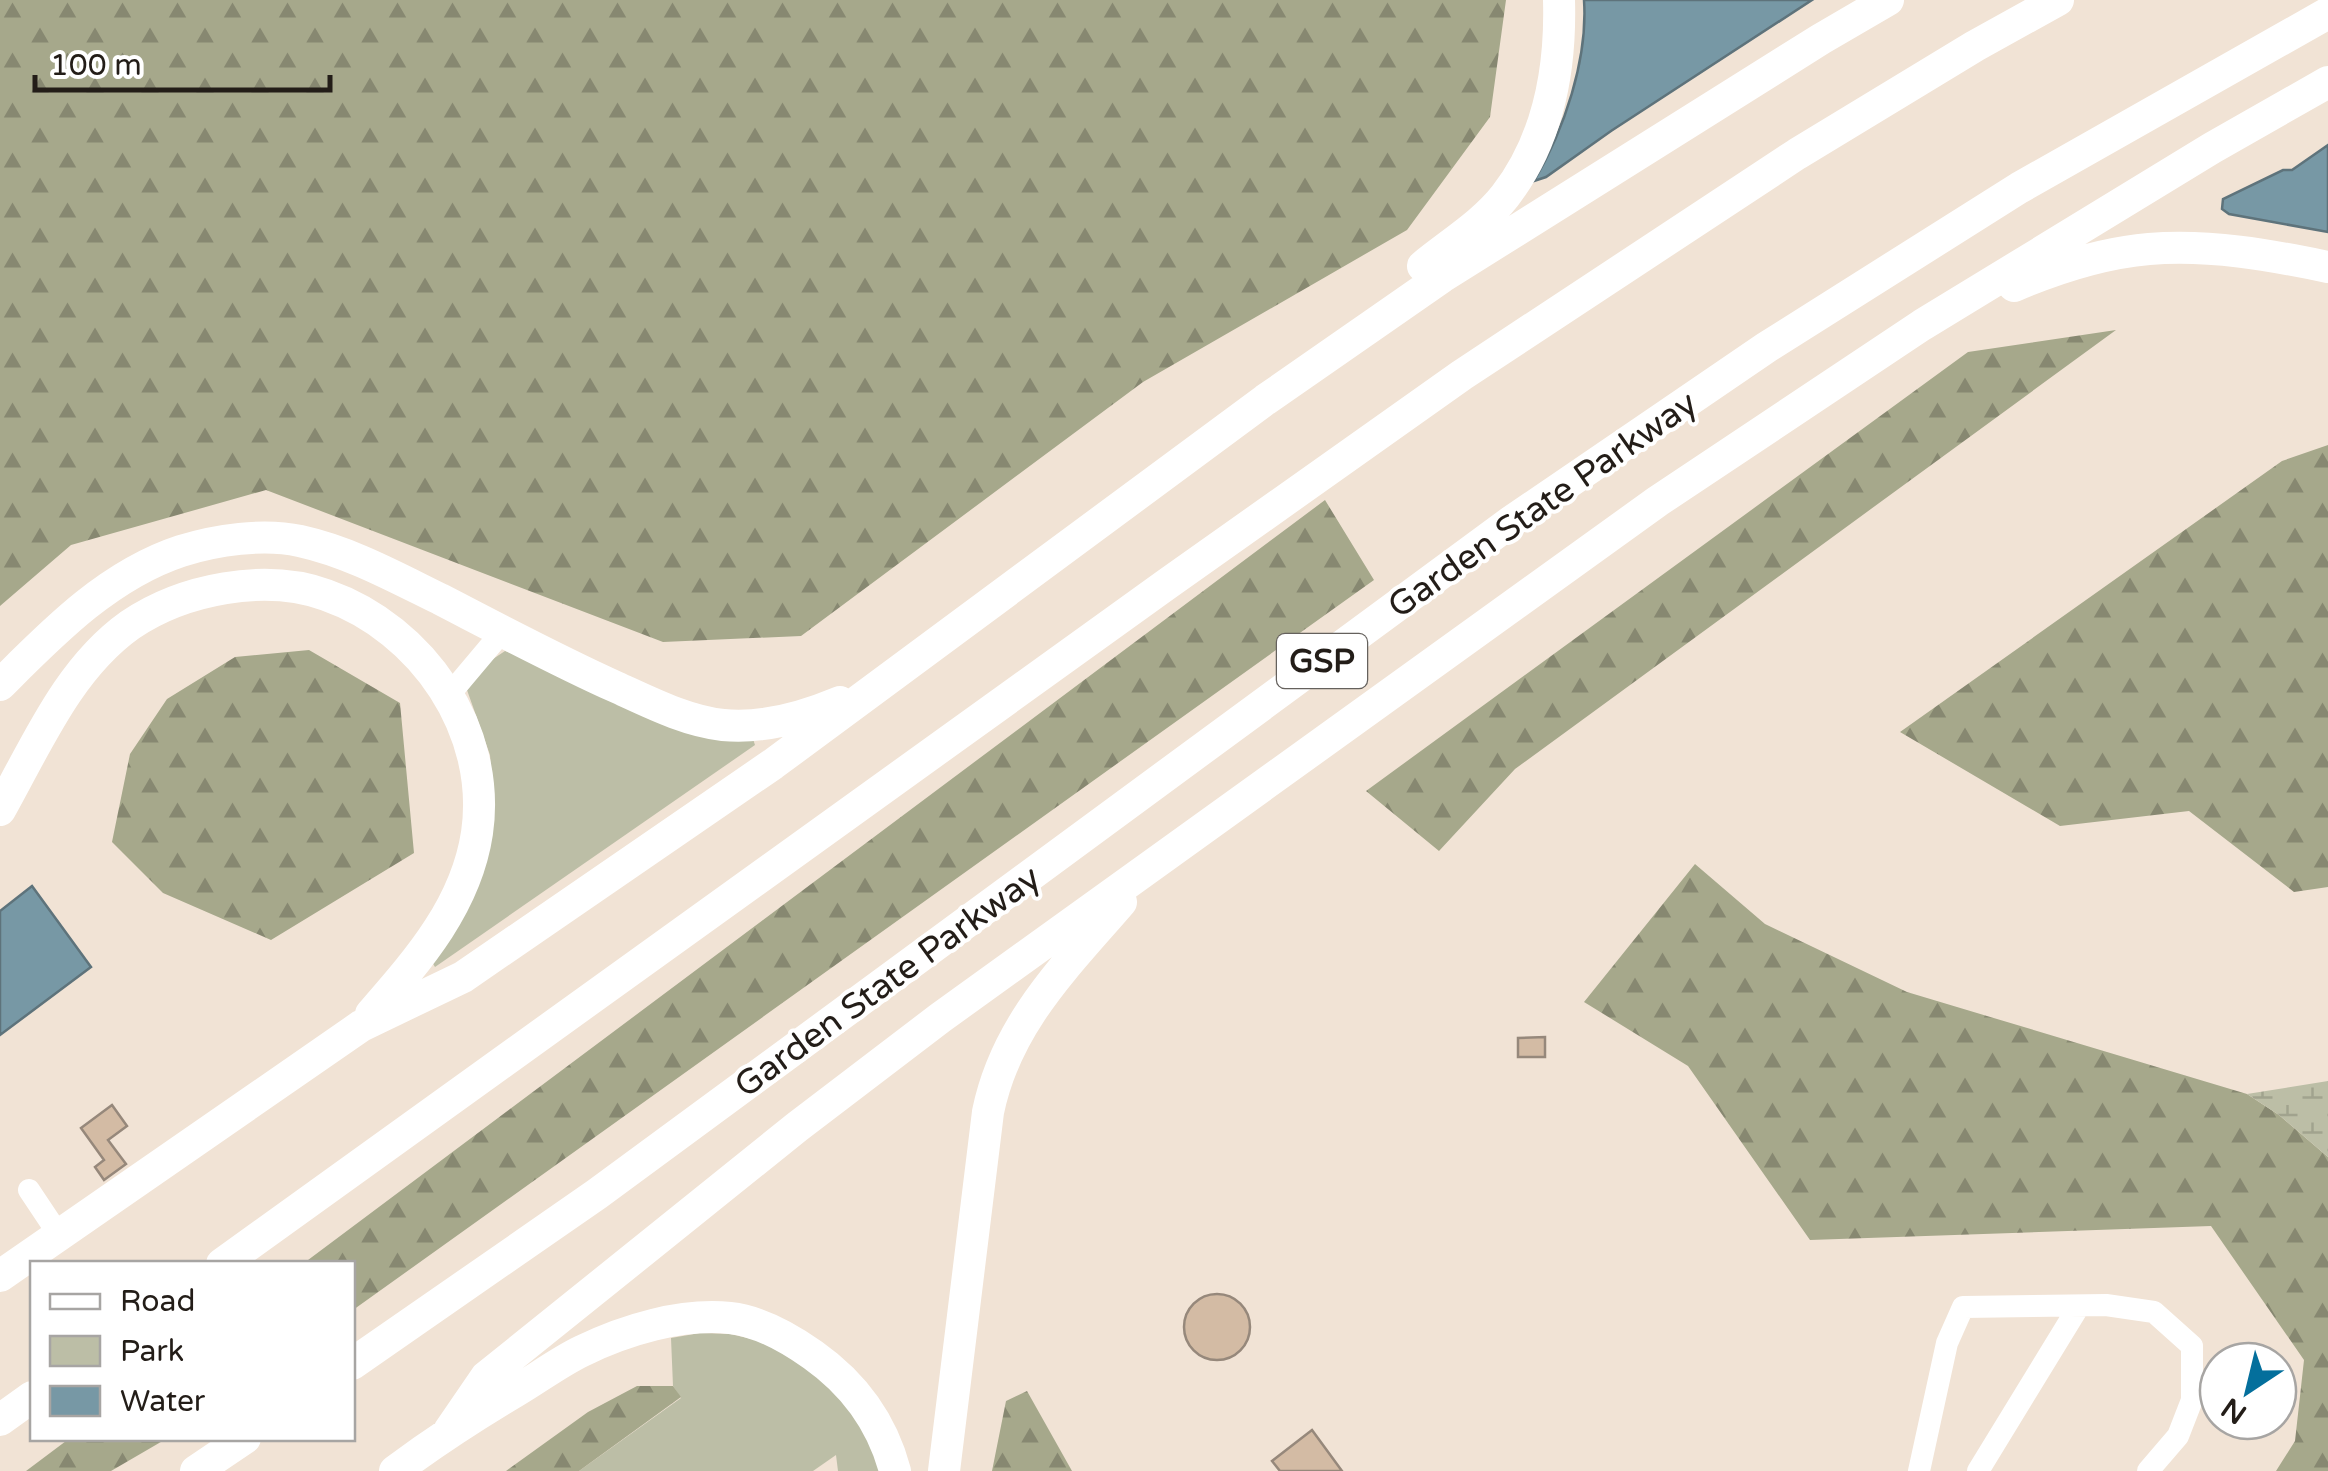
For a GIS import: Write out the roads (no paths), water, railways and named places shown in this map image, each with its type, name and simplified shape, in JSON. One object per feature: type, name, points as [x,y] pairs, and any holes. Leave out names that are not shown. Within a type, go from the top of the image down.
[{"type":"highway","points":[[1265,400],[1504,197],[1529,158],[1556,82],[1560,0]]},
{"type":"highway","points":[[0,1276],[361,1026],[462,977],[773,764],[1265,400],[1442,276],[1888,0]]},
{"type":"highway","points":[[226,1261],[1462,375],[1797,154],[2058,0]]},
{"type":"highway","name":"Garden State Parkway","points":[[355,1362],[597,1194],[1512,521],[1767,347],[2019,188],[2328,13]]},
{"type":"highway","points":[[449,1432],[486,1377],[796,1127],[940,1018],[1658,501],[1922,325],[2328,82]]},
{"type":"highway","points":[[1922,325],[2038,276],[2137,250],[2226,250],[2328,267]]},
{"type":"highway","points":[[0,685],[44,641],[128,575],[180,552],[223,541],[259,539],[298,540],[330,550],[401,580],[647,701],[721,725],[764,724],[814,713],[877,687]]},
{"type":"highway","points":[[0,810],[81,672],[105,646],[159,609],[206,591],[275,586],[324,594],[350,605],[401,640],[434,674],[468,735],[477,776],[478,817],[472,858],[460,893],[416,962],[361,1026]]},
{"type":"highway","points":[[944,1471],[992,1090],[1017,1033],[1042,994],[1157,861]]},
{"type":"highway","points":[[394,1471],[449,1432],[582,1351],[634,1331],[706,1317],[732,1318],[771,1330],[833,1370],[862,1401],[882,1433],[895,1471]]},
{"type":"highway","points":[[0,1420],[30,1399]]},
{"type":"highway","points":[[196,1471],[241,1441]]},
{"type":"lane","points":[[449,695],[502,632]]},
{"type":"lane","points":[[29,1190],[59,1235]]},
{"type":"lane","points":[[1919,1471],[1946,1343],[1963,1307],[2106,1305],[2154,1312],[2192,1346],[2192,1400],[2178,1436],[2148,1471]]},
{"type":"lane","points":[[1978,1471],[2080,1306]]},
{"type":"water","points":[[1584,0],[1812,0],[1546,177],[1534,181],[1572,94],[1582,46]]},
{"type":"water","points":[[2328,145],[2328,232],[2229,214],[2222,209],[2223,199],[2283,170],[2292,170]]},
{"type":"water","points":[[32,886],[91,967],[0,1035],[0,911]]}]
